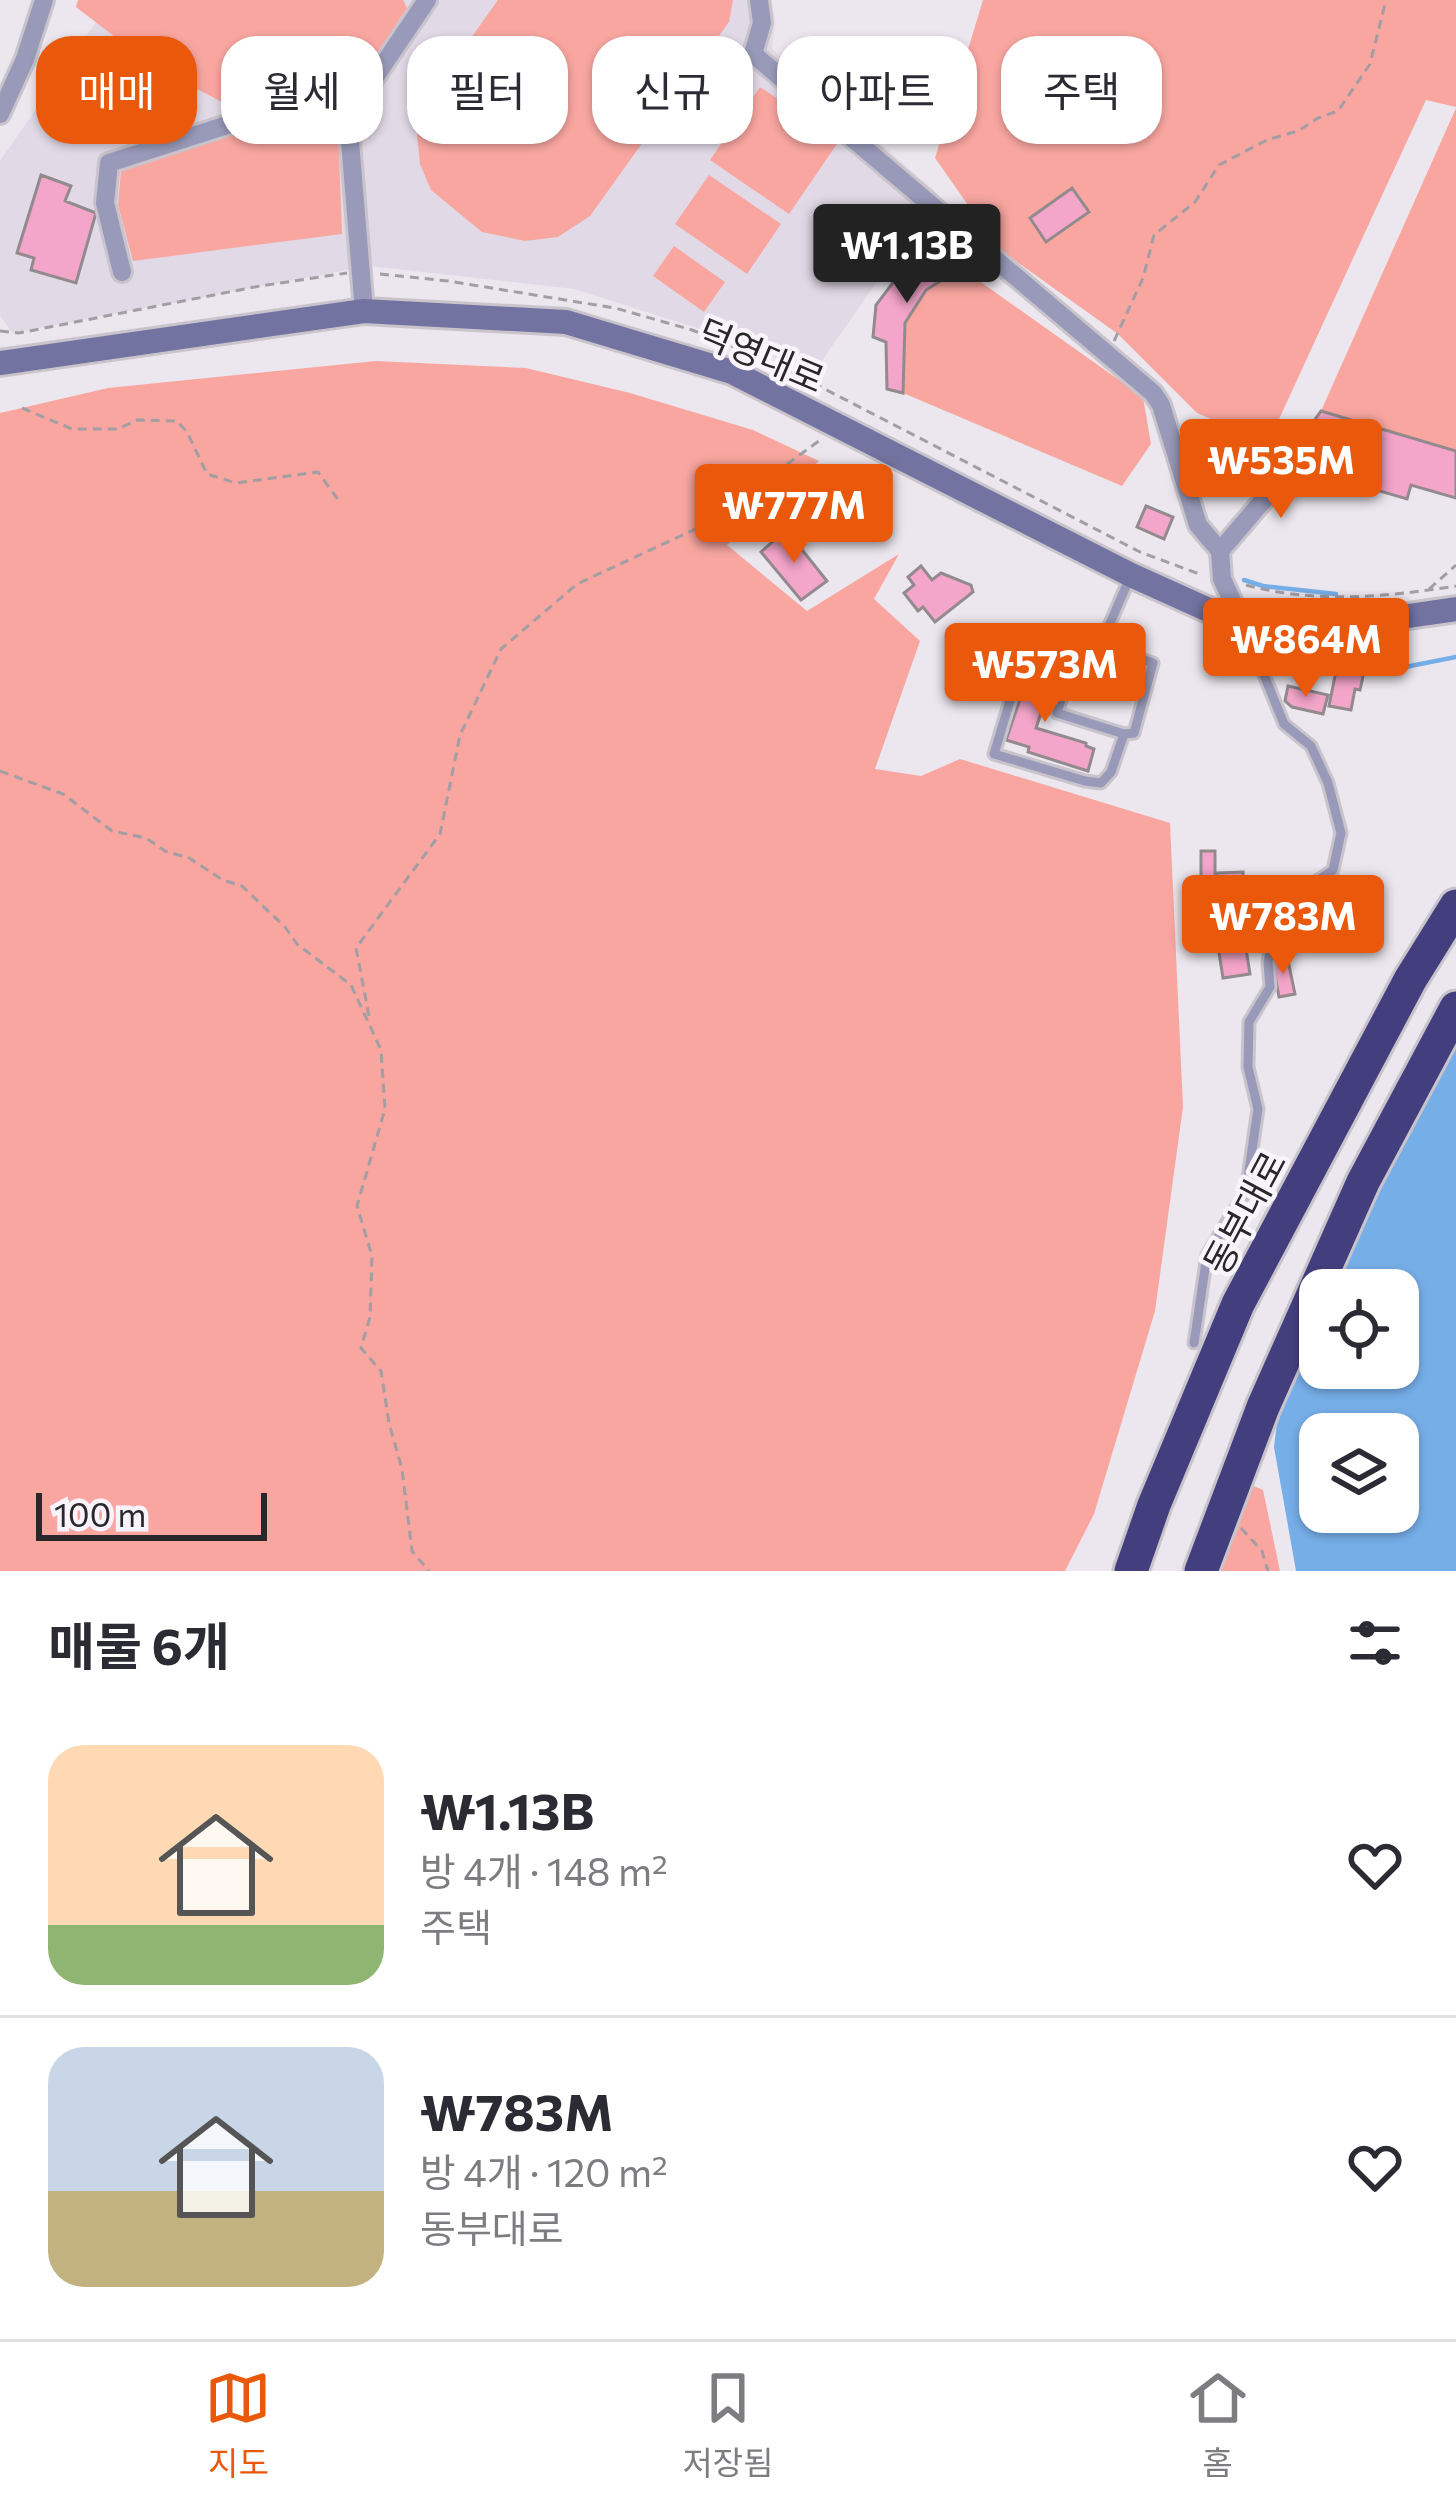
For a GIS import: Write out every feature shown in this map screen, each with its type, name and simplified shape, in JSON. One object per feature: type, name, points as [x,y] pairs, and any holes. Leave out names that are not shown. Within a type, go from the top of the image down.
[{"type":"highway","name":"동부대로","points":[[1131,1571],[1238,1304],[1410,980],[1456,906]]},
{"type":"highway","points":[[1201,1571],[1263,1407],[1354,1202],[1456,1008]]},
{"type":"main road","name":"덕영대로","points":[[5,359],[364,310],[566,322],[732,372],[1131,575],[1244,626],[1360,623],[1456,609]]},
{"type":"street","points":[[0,113],[26,59],[44,0]]},
{"type":"street","points":[[383,66],[427,0]]},
{"type":"street","points":[[759,0],[762,23],[753,54],[1153,393],[1161,405],[1198,525],[1220,551],[1222,579],[1244,626]]},
{"type":"street","points":[[122,272],[105,203],[109,163],[221,127]]},
{"type":"street","points":[[351,144],[364,310]]},
{"type":"street","points":[[1220,551],[1301,456]]},
{"type":"lane","points":[[1088,641],[1154,663],[1134,734],[1057,712],[1075,653],[1088,641],[1108,628],[1131,575]]},
{"type":"lane","points":[[1194,1343],[1207,1256],[1246,1191],[1258,1109],[1248,1067],[1249,1022],[1270,987],[1268,963],[1275,918],[1298,894],[1333,870],[1341,833],[1328,783],[1311,746],[1284,724],[1244,626]]},
{"type":"lane","points":[[1075,653],[1029,638],[994,754],[1101,783],[1111,772],[1124,734]]},
{"type":"path","points":[[1108,353],[1143,278],[1154,235],[1195,202],[1219,165],[1338,111],[1370,64],[1386,0]]},
{"type":"path","points":[[0,332],[361,271],[615,308],[692,330],[763,358],[1140,552],[1193,574],[1318,598],[1368,598],[1456,586]]},
{"type":"path","points":[[22,408],[72,429],[118,429],[137,420],[177,421],[207,474],[236,483],[318,472],[339,500]]},
{"type":"path","points":[[370,1023],[356,948],[440,834],[460,735],[501,649],[577,584],[702,526],[839,427]]},
{"type":"path","points":[[1427,590],[1456,565]]},
{"type":"path","points":[[0,771],[63,794],[112,831],[146,838],[242,886],[297,944],[351,985],[381,1050],[386,1109],[357,1207],[372,1256],[370,1318],[361,1348],[381,1371],[403,1469],[412,1551],[429,1571]]},
{"type":"shaded area","points":[[78,0],[403,0],[407,8],[383,44],[383,36],[221,36],[221,102],[197,89],[197,36],[114,36],[76,7]]},
{"type":"shaded area","points":[[403,0],[772,0],[777,144],[881,144],[938,194],[812,375],[741,342],[574,289],[369,266],[12,333],[0,315],[0,161],[36,109],[36,144],[197,144],[197,51],[221,45],[221,144],[383,144],[383,36],[258,36]]},
{"type":"shaded area","points":[[498,0],[733,0],[729,22],[719,36],[592,36],[592,144],[642,144],[590,216],[558,237],[525,241],[482,232],[431,190],[418,144],[568,144],[568,36],[472,36]]},
{"type":"shaded area","points":[[983,0],[1456,0],[1456,107],[1426,100],[1268,443],[1197,413],[1118,334],[999,249],[935,158],[939,144],[977,144],[977,36],[972,36]]},
{"type":"shaded area","points":[[96,22],[114,36],[86,36]]},
{"type":"shaded area","points":[[760,87],[777,99],[777,144],[837,144],[789,214],[710,160],[721,144],[753,144],[753,97]]},
{"type":"shaded area","points":[[1456,108],[1456,451],[1321,411]]},
{"type":"shaded area","points":[[221,138],[221,144],[339,144],[342,234],[133,261],[118,205],[121,170]]},
{"type":"shaded area","points":[[709,175],[781,224],[747,274],[675,224]]},
{"type":"shaded area","points":[[674,246],[725,282],[704,312],[653,276]]},
{"type":"shaded area","points":[[961,268],[1143,397],[1151,444],[1122,486],[903,393],[905,323],[926,290]]},
{"type":"shaded area","points":[[376,361],[526,368],[753,430],[819,461],[727,545],[807,611],[899,554],[874,599],[920,641],[875,769],[921,776],[960,759],[1170,823],[1183,1107],[1155,1311],[1094,1514],[1065,1571],[0,1571],[0,413],[108,388]]},
{"type":"shaded area","points":[[1247,1483],[1263,1490],[1280,1571],[1214,1571]]},
{"type":"water","points":[[1456,1046],[1456,1571],[1296,1571],[1274,1447],[1277,1422],[1299,1373],[1299,1389],[1419,1389],[1419,1269],[1345,1269],[1385,1172]]},
{"type":"building","points":[[41,175],[71,186],[65,201],[96,213],[76,283],[31,270],[34,258],[17,253]]},
{"type":"building","points":[[1072,188],[1089,212],[1046,242],[1030,218]]},
{"type":"building","points":[[923,243],[945,260],[953,255],[961,268],[926,290],[905,323],[903,393],[887,389],[886,342],[873,337],[876,305]]},
{"type":"building","points":[[1321,411],[1456,451],[1456,498],[1411,485],[1407,499],[1342,480],[1346,467],[1293,451]]},
{"type":"building","points":[[1199,429],[1265,455],[1258,473],[1238,464],[1234,475],[1188,457]]},
{"type":"building","points":[[1146,506],[1173,517],[1164,539],[1137,527]]},
{"type":"building","points":[[786,530],[827,581],[801,600],[761,552]]},
{"type":"building","points":[[921,566],[932,580],[941,573],[971,585],[973,592],[935,622],[904,593],[914,585],[908,577]]},
{"type":"building","points":[[1337,666],[1364,672],[1351,710],[1329,706]]},
{"type":"building","points":[[1055,667],[1064,677],[1059,685],[1050,686],[1036,728],[1094,749],[1088,771],[1006,740],[1029,673],[1044,678],[1048,668]]},
{"type":"building","points":[[1288,686],[1328,695],[1323,714],[1292,707],[1285,701]]},
{"type":"building","points":[[1201,851],[1215,851],[1215,879],[1201,879]]},
{"type":"building","points":[[1243,872],[1244,895],[1219,896],[1217,873]]},
{"type":"building","points":[[1244,936],[1250,974],[1223,978],[1217,940]]},
{"type":"building","points":[[1287,956],[1295,994],[1279,997],[1272,959]]},
{"type":"waterway","points":[[1244,580],[1336,594]]},
{"type":"waterway","points":[[1352,661],[1390,670],[1456,657]]}]
